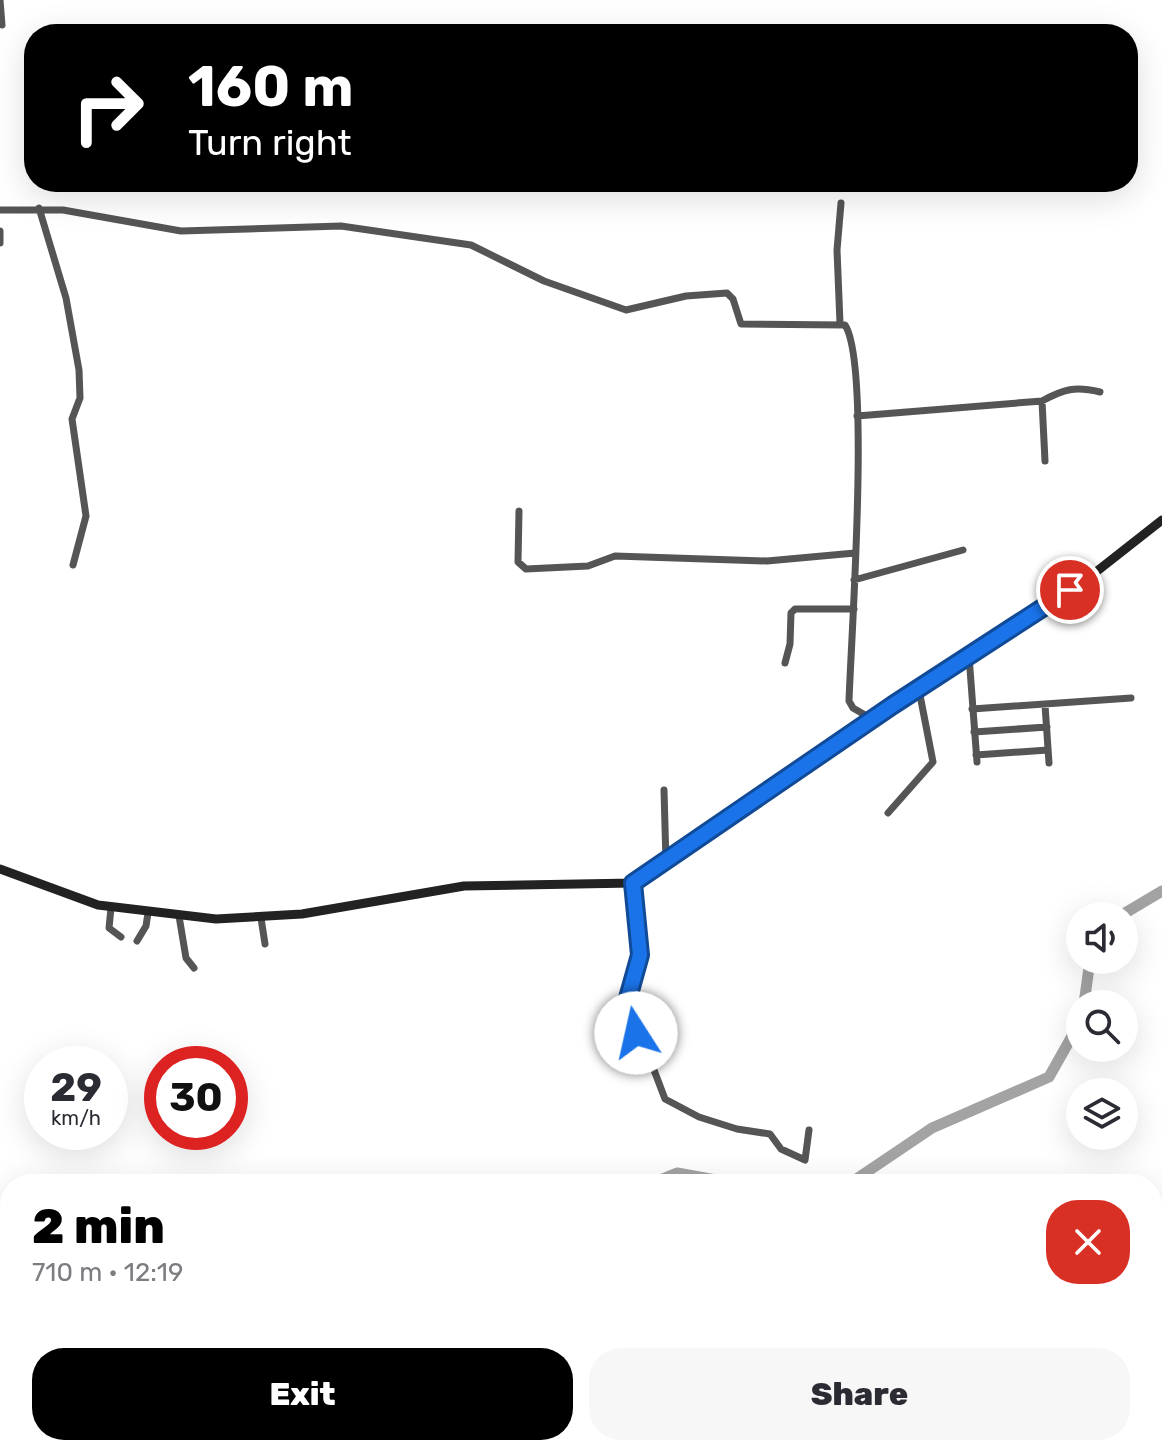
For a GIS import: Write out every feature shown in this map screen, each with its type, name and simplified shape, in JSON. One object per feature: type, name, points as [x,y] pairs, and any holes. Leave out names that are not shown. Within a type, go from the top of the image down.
[{"type":"street","points":[[0,0],[2,25]]},
{"type":"street","points":[[840,323],[837,250],[841,203]]},
{"type":"street","points":[[39,208],[66,298],[79,370],[80,398],[72,419],[85,488],[86,516],[73,565]]},
{"type":"street","points":[[0,210],[39,208],[181,231],[316,225],[364,228],[471,245],[544,281],[619,308],[634,309],[686,296],[727,293],[733,299],[741,324],[840,323],[847,329],[852,341],[857,416],[854,609],[849,701],[853,708],[872,719]]},
{"type":"street","points":[[0,231],[0,243]]},
{"type":"street","points":[[857,416],[1042,401],[1063,389],[1077,387],[1100,392]]},
{"type":"street","points":[[1042,401],[1045,461]]},
{"type":"street","points":[[519,511],[518,562],[526,569],[588,566],[615,556],[767,561],[855,553]]},
{"type":"street","points":[[0,869],[77,899],[111,908],[179,916],[261,918],[464,886],[633,883],[872,719],[1087,579],[1162,520]]},
{"type":"street","points":[[854,580],[963,550]]},
{"type":"street","points":[[785,663],[790,644],[791,613],[795,609],[854,609]]},
{"type":"street","points":[[969,656],[976,759],[1048,750]]},
{"type":"street","points":[[888,813],[933,762],[919,690]]},
{"type":"street","points":[[972,709],[1131,698]]},
{"type":"street","points":[[1045,705],[1049,763]]},
{"type":"street","points":[[974,732],[1047,727]]},
{"type":"street","points":[[664,790],[666,863]]},
{"type":"street","points":[[633,883],[640,955],[628,998],[629,1009],[643,1057],[654,1070],[665,1099],[699,1117],[737,1129],[770,1134],[781,1149],[805,1160],[809,1130]]},
{"type":"street","points":[[111,908],[109,928],[121,937]]},
{"type":"street","points":[[137,941],[148,913]]},
{"type":"street","points":[[179,916],[186,958],[194,968]]},
{"type":"street","points":[[261,918],[265,944]]},
{"type":"waterway","points":[[1138,905],[1162,891]]},
{"type":"waterway","points":[[1086,990],[1088,974]]},
{"type":"waterway","points":[[864,1174],[932,1128],[1049,1077],[1066,1047]]},
{"type":"waterway","points":[[675,1174],[683,1174]]},
{"type":"route","points":[[636,1033],[628,998],[640,955],[633,883],[893,705],[1070,590]]}]
